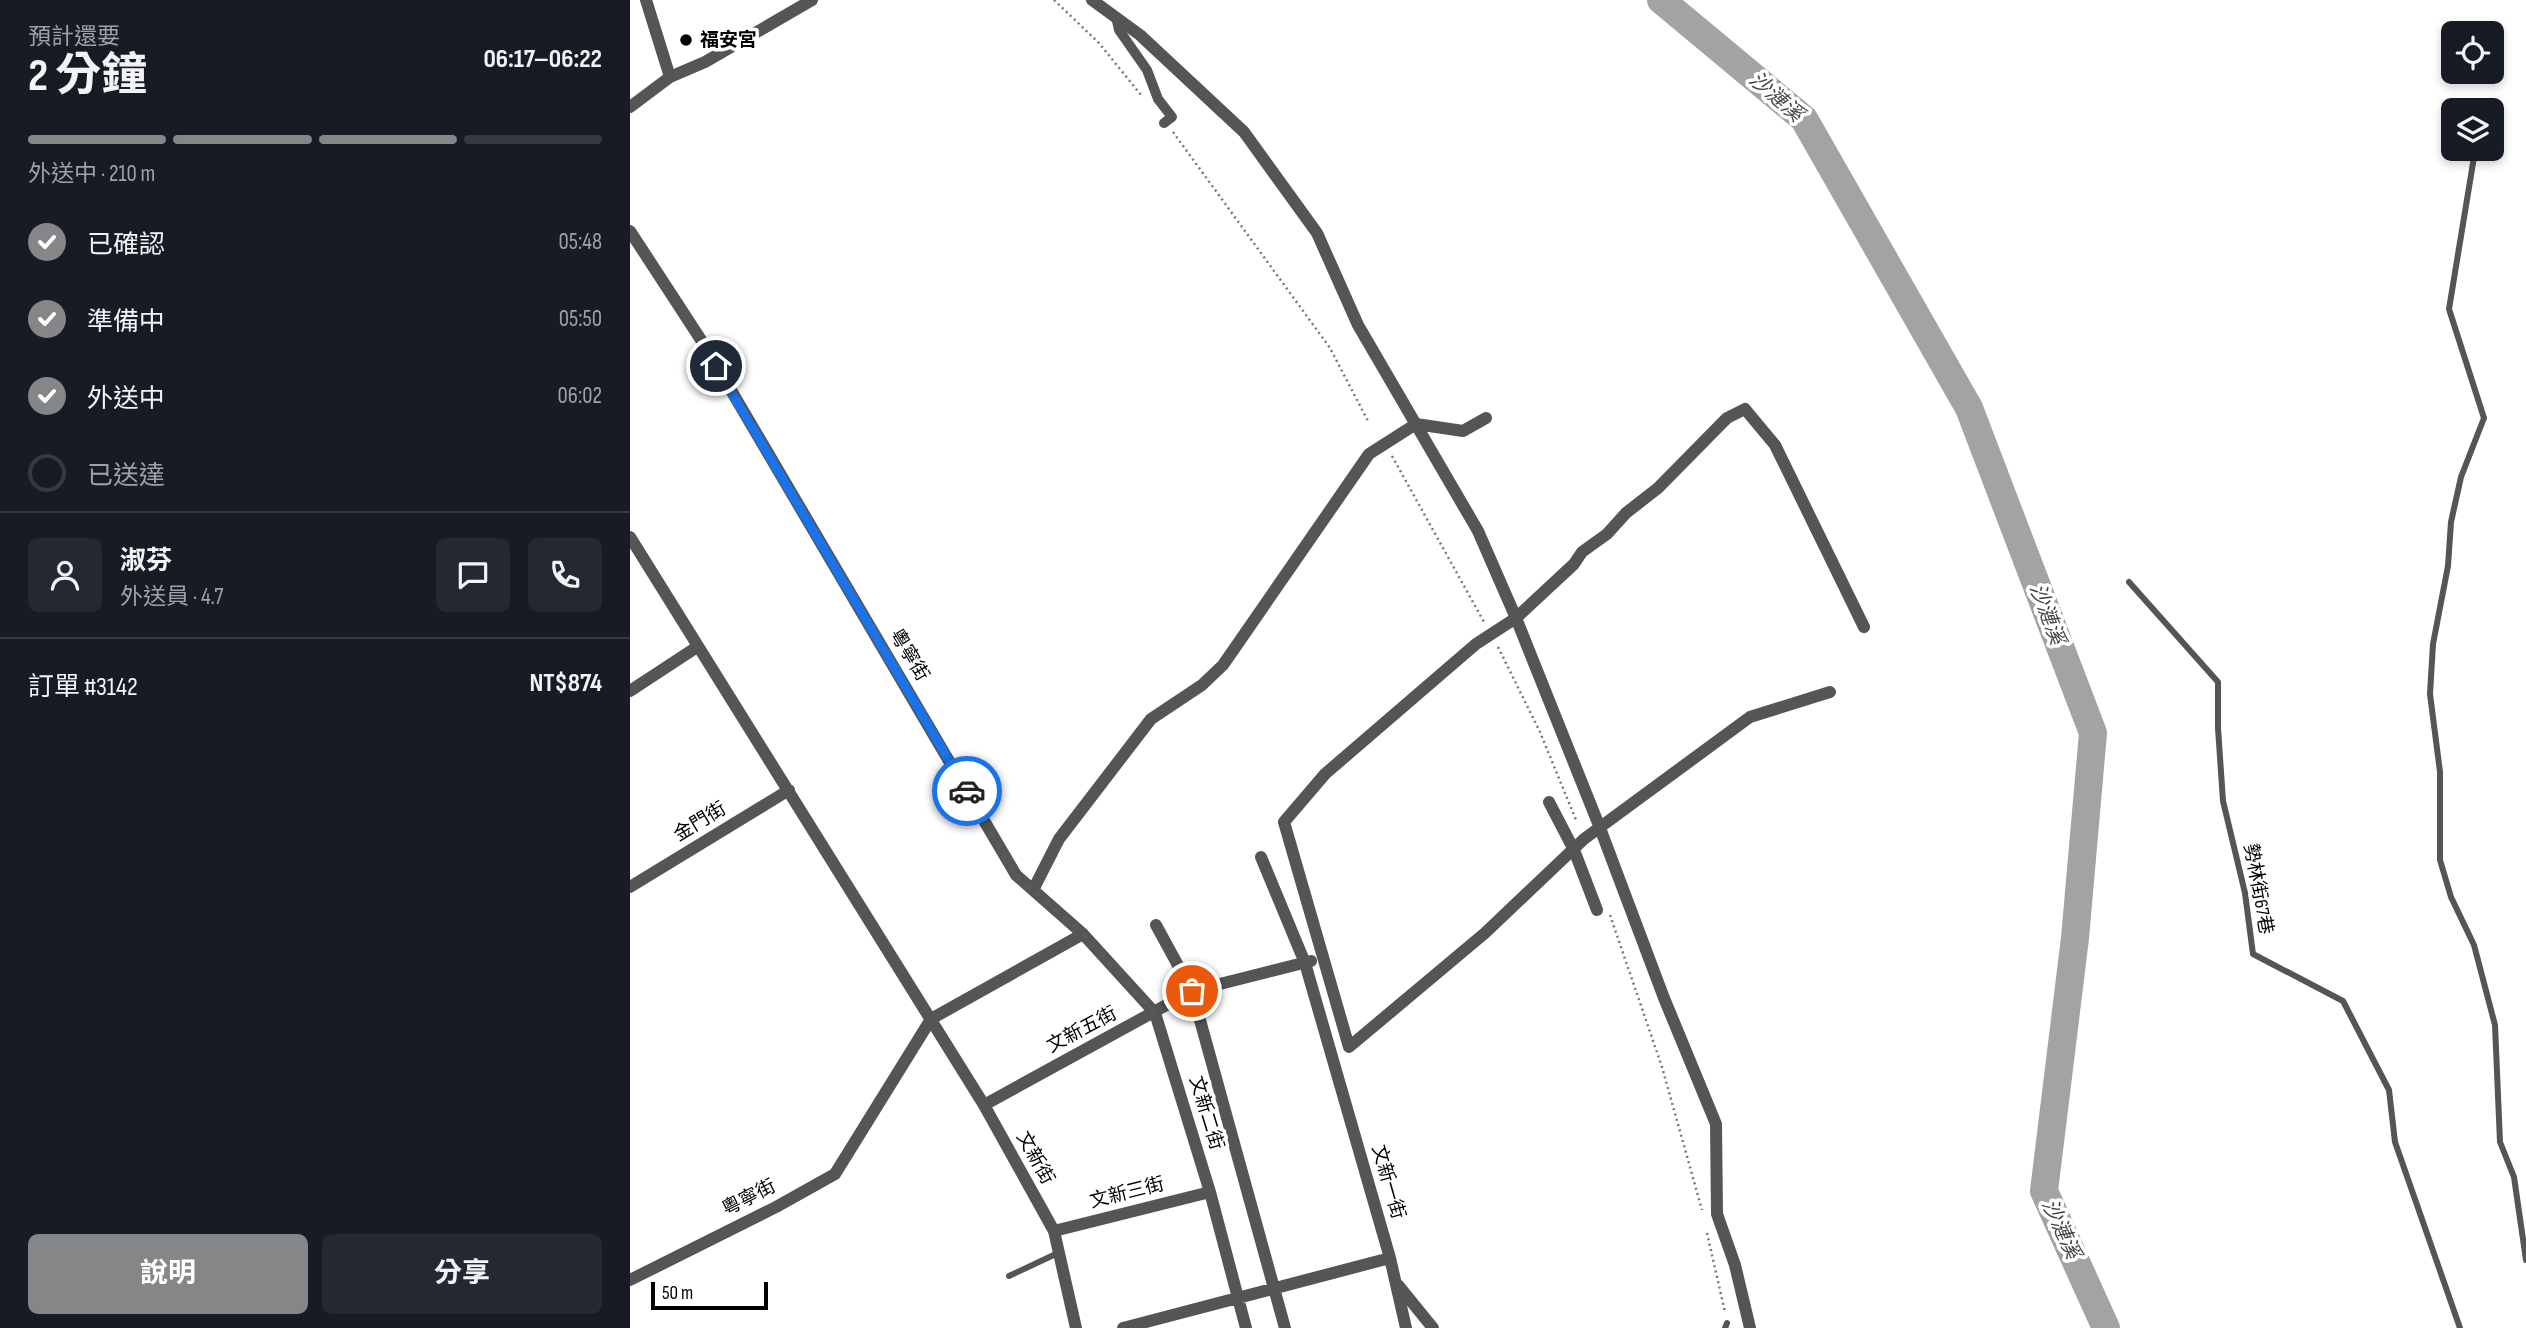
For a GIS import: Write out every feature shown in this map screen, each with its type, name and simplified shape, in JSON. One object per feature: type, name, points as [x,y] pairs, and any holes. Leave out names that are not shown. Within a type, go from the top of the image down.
[{"type":"street","points":[[646,0],[670,77]]},
{"type":"street","points":[[630,107],[670,77],[705,62],[811,0]]},
{"type":"street","points":[[1092,0],[1140,35],[1244,132],[1317,233],[1358,324],[1478,531],[1516,618],[1716,1124],[1717,1214],[1735,1265],[1750,1328]]},
{"type":"street","points":[[1117,20],[1119,30],[1147,71],[1158,99],[1172,117],[1164,123]]},
{"type":"street","name":"粵寧街","points":[[630,232],[705,346],[1016,875],[1083,934],[931,1019],[835,1174],[776,1207],[630,1280]]},
{"type":"street","points":[[1830,692],[1750,718],[1584,839],[1485,933],[1349,1047],[1284,822],[1325,774],[1476,644],[1516,618],[1574,564],[1582,552],[1607,534],[1626,513],[1658,488],[1727,418],[1745,409],[1775,445],[1864,627]]},
{"type":"street","points":[[1033,890],[1059,839],[1151,719],[1202,685],[1223,665],[1369,454],[1416,424],[1463,431],[1486,418]]},
{"type":"street","points":[[630,537],[931,1019]]},
{"type":"street","points":[[630,691],[697,647]]},
{"type":"street","name":"金門街","points":[[630,887],[789,790]]},
{"type":"street","points":[[1549,802],[1574,850],[1597,910]]},
{"type":"street","name":"文新一街","points":[[1261,857],[1305,963],[1390,1258],[1406,1328]]},
{"type":"street","name":"文新二街","points":[[1156,925],[1192,991],[1285,1328]]},
{"type":"street","name":"文新二街","points":[[1083,934],[1155,1013],[1210,1192],[1246,1328]]},
{"type":"street","name":"文新五街","points":[[984,1105],[1192,991],[1322,958]]},
{"type":"street","name":"文新街","points":[[931,1019],[984,1105],[1054,1231],[1076,1328]]},
{"type":"street","name":"文新三街","points":[[1054,1231],[1210,1192]]},
{"type":"street","points":[[1123,1328],[1390,1258]]},
{"type":"street","points":[[1395,1281],[1433,1328]]},
{"type":"lane","points":[[2473,161],[2449,309],[2484,418],[2461,477],[2451,522],[2448,566],[2433,644],[2430,694],[2440,772],[2440,860],[2451,897],[2474,945],[2494,1025],[2500,1142],[2514,1177],[2526,1261]]},
{"type":"lane","name":"勢林街67巷","points":[[2129,582],[2218,682],[2224,802],[2245,892],[2253,954],[2343,1001],[2389,1090],[2395,1142],[2460,1328]]},
{"type":"lane","points":[[1009,1276],[1058,1253]]},
{"type":"path","points":[[1054,0],[1099,43],[1148,103]]},
{"type":"path","points":[[1164,123],[1330,348],[1369,423]]},
{"type":"path","points":[[1386,444],[1485,624]]},
{"type":"path","points":[[1497,645],[1540,732],[1584,839]]},
{"type":"path","points":[[1610,915],[1661,1067],[1704,1219]]},
{"type":"path","points":[[1707,1231],[1726,1325]]},
{"type":"waterway","name":"沙漣溪","points":[[1661,0],[1804,119],[1969,408],[2093,733],[2075,938],[2044,1191],[2106,1328]]},
{"type":"way so far","points":[[967,791],[1016,875],[1083,934],[1155,1013],[1192,991]]},
{"type":"place","name":"福安宮","points":[[686,40]]},
{"type":"route","points":[[716,366],[967,791]]}]
